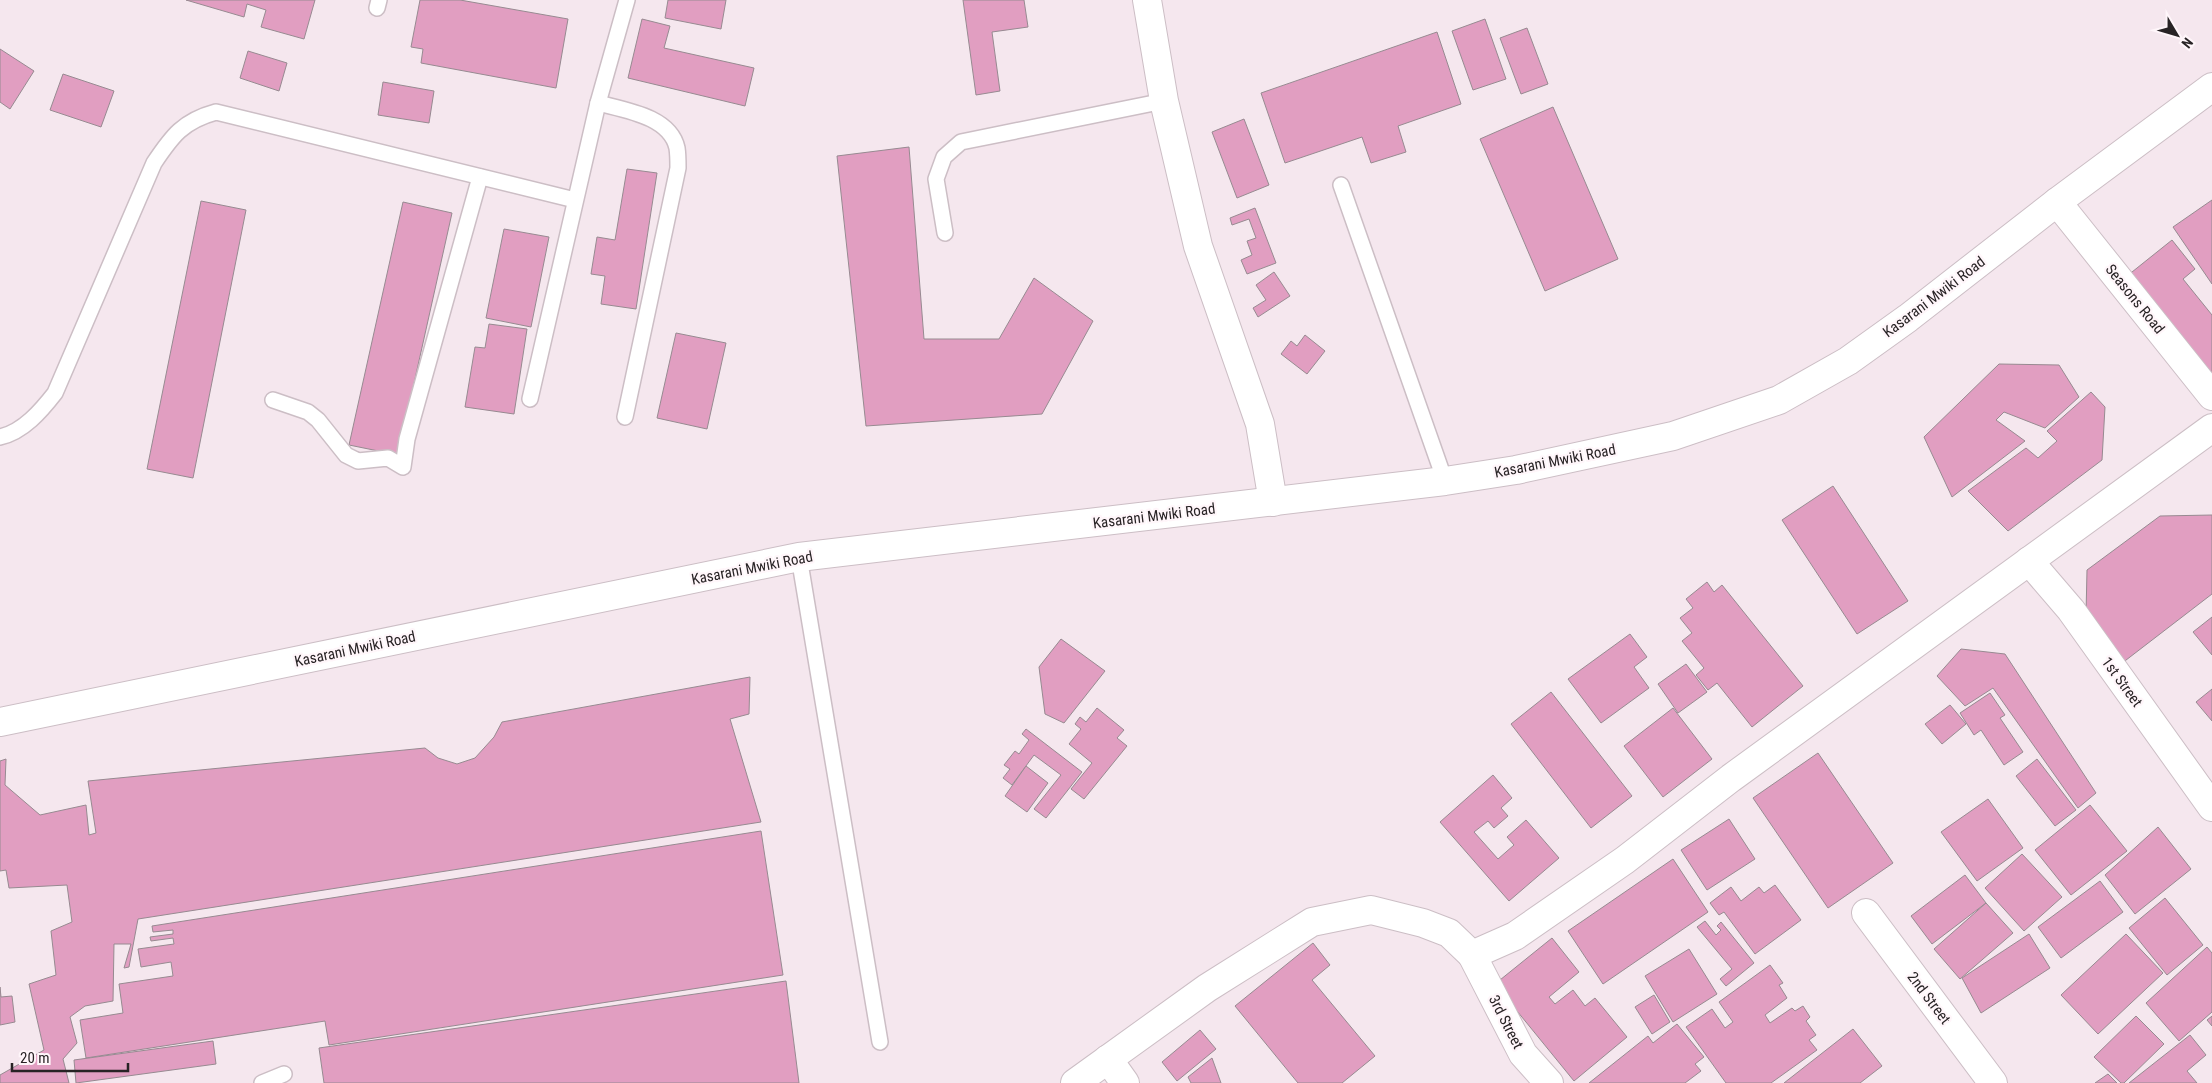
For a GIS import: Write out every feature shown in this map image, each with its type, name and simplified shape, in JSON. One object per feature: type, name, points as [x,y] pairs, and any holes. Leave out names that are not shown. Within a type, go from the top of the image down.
[{"type":"street","points":[[1147,0],[1164,101],[1198,246],[1260,424],[1273,502]]},
{"type":"street","name":"Kasarani Mwiki Road","points":[[0,722],[799,557],[1445,481],[1516,470],[1673,436],[1779,400],[1848,361],[1900,324],[2056,202],[2212,87]]},
{"type":"street","name":"Seasons Road","points":[[2056,202],[2212,396]]},
{"type":"street","points":[[1472,955],[1516,936],[1617,866],[1731,778],[2212,428]]},
{"type":"street","name":"1st Street","points":[[2029,561],[2071,610],[2212,807]]},
{"type":"street","name":"3rd Street","points":[[1075,1083],[1207,988],[1312,922],[1371,910],[1423,923],[1449,933],[1472,955],[1523,1054],[1549,1083]]},
{"type":"street","name":"2nd Street","points":[[1866,912],[1993,1083]]},
{"type":"street","points":[[1108,1059],[1125,1083]]},
{"type":"lane","points":[[530,399],[598,103],[627,0]]},
{"type":"lane","points":[[945,233],[936,179],[944,157],[962,142],[1164,101]]},
{"type":"lane","points":[[598,103],[651,118],[666,130],[677,147],[678,168],[625,417]]},
{"type":"lane","points":[[0,437],[10,435],[38,414],[55,394],[154,163],[174,134],[197,117],[216,112],[575,200]]},
{"type":"lane","points":[[273,400],[308,412],[318,420],[346,455],[358,461],[388,458],[403,467],[407,439],[480,177]]},
{"type":"lane","points":[[1341,185],[1445,481]]},
{"type":"lane","points":[[799,557],[880,1042]]},
{"type":"lane","points":[[262,1083],[284,1074]]},
{"type":"building","points":[[186,0],[315,0],[304,39],[261,27],[266,10],[247,4],[244,17]]},
{"type":"building","points":[[420,0],[460,0],[568,19],[556,88],[421,63],[423,49],[411,47]]},
{"type":"building","points":[[668,0],[726,0],[721,29],[665,18]]},
{"type":"building","points":[[963,0],[1024,0],[1028,27],[992,32],[1000,91],[976,95]]},
{"type":"building","points":[[642,19],[670,26],[664,48],[754,68],[745,106],[628,78]]},
{"type":"building","points":[[1485,19],[1506,79],[1473,90],[1452,31]]},
{"type":"building","points":[[1527,28],[1548,84],[1521,94],[1500,38]]},
{"type":"building","points":[[1437,32],[1461,104],[1398,126],[1406,152],[1371,163],[1362,137],[1285,163],[1261,93]]},
{"type":"building","points":[[0,49],[34,71],[10,109],[0,102]]},
{"type":"building","points":[[248,51],[287,63],[279,91],[240,78]]},
{"type":"building","points":[[63,74],[114,91],[101,127],[50,110]]},
{"type":"building","points":[[383,82],[434,91],[429,123],[378,115]]},
{"type":"building","points":[[1553,107],[1618,259],[1545,291],[1480,139]]},
{"type":"building","points":[[1244,119],[1269,185],[1237,198],[1212,132]]},
{"type":"building","points":[[909,147],[924,339],[999,339],[1034,278],[1093,321],[1042,414],[866,426],[837,156]]},
{"type":"building","points":[[627,169],[657,173],[636,309],[601,304],[605,276],[591,274],[597,237],[615,240]]},
{"type":"building","points":[[2212,200],[2212,284],[2173,227]]},
{"type":"building","points":[[201,201],[246,210],[193,478],[147,469]]},
{"type":"building","points":[[403,202],[452,213],[398,455],[349,445]]},
{"type":"building","points":[[1255,208],[1276,263],[1247,274],[1241,260],[1252,255],[1247,241],[1256,238],[1249,219],[1232,225],[1230,218]]},
{"type":"building","points":[[504,229],[549,237],[531,327],[486,318]]},
{"type":"building","points":[[2172,240],[2195,269],[2183,279],[2212,315],[2212,383],[2127,276]]},
{"type":"building","points":[[1274,272],[1290,296],[1258,317],[1253,308],[1266,300],[1256,285]]},
{"type":"building","points":[[489,324],[527,329],[514,414],[465,407],[475,347],[485,348]]},
{"type":"building","points":[[676,333],[726,343],[707,429],[657,418]]},
{"type":"building","points":[[1305,335],[1325,351],[1307,374],[1281,354],[1291,341],[1297,346]]},
{"type":"building","points":[[1999,364],[2059,365],[2079,397],[2045,428],[2004,412],[1996,420],[2025,441],[1952,497],[1924,437]]},
{"type":"building","points":[[2091,392],[2105,407],[2102,460],[2008,531],[1968,491],[2026,448],[2038,458],[2057,441],[2047,431]]},
{"type":"building","points":[[1833,486],[1908,601],[1857,634],[1782,520]]},
{"type":"building","points":[[2212,515],[2212,594],[2117,667],[2086,615],[2087,570],[2160,516]]},
{"type":"building","points":[[1707,582],[1714,592],[1722,585],[1803,686],[1752,727],[1717,683],[1708,690],[1696,675],[1704,668],[1682,641],[1692,633],[1680,618],[1693,608],[1686,599]]},
{"type":"building","points":[[2212,617],[2212,655],[2193,632]]},
{"type":"building","points":[[1630,634],[1647,657],[1634,667],[1649,688],[1601,723],[1568,679]]},
{"type":"building","points":[[1061,639],[1105,671],[1064,723],[1045,714],[1039,667]]},
{"type":"building","points":[[1961,649],[2005,654],[2096,793],[2078,808],[1993,688],[1965,706],[1937,676]]},
{"type":"building","points":[[1686,664],[1707,692],[1678,713],[1658,684]]},
{"type":"building","points":[[750,677],[749,714],[730,719],[761,822],[138,919],[129,967],[124,968],[131,944],[114,944],[113,1001],[85,1006],[70,1017],[77,1043],[63,1059],[69,1083],[0,1083],[0,1075],[44,1050],[29,984],[56,975],[51,931],[72,922],[67,885],[9,888],[6,870],[0,871],[0,761],[6,759],[5,785],[40,815],[86,805],[89,835],[96,833],[88,781],[425,748],[438,758],[457,764],[475,758],[494,737],[502,722]]},
{"type":"building","points":[[2212,689],[2212,721],[2196,702]]},
{"type":"building","points":[[1551,692],[1632,796],[1591,828],[1511,724]]},
{"type":"building","points":[[1990,693],[2005,715],[2000,718],[2023,752],[2004,765],[1981,730],[1974,735],[1960,713]]},
{"type":"building","points":[[1950,705],[1966,724],[1942,744],[1925,724]]},
{"type":"building","points":[[1097,708],[1124,730],[1117,738],[1127,746],[1084,799],[1071,789],[1092,763],[1069,744],[1081,729],[1075,724],[1080,717],[1086,722]]},
{"type":"building","points":[[1673,708],[1712,759],[1663,797],[1624,746]]},
{"type":"building","points":[[1026,729],[1082,772],[1046,818],[1034,809],[1061,775],[1034,755],[1012,785],[1003,778],[1010,769],[1004,765],[1015,751],[1019,754],[1029,740],[1022,734]]},
{"type":"building","points":[[1818,753],[1893,863],[1828,908],[1753,798]]},
{"type":"building","points":[[2037,759],[2076,810],[2055,826],[2016,776]]},
{"type":"building","points":[[1026,766],[1048,783],[1027,812],[1005,796]]},
{"type":"building","points":[[1493,775],[1512,798],[1501,808],[1508,816],[1494,828],[1488,821],[1474,832],[1498,859],[1514,845],[1507,837],[1526,820],[1559,858],[1509,901],[1440,822]]},
{"type":"building","points":[[1988,799],[2023,848],[1977,881],[1941,832]]},
{"type":"building","points":[[2090,805],[2127,851],[2071,895],[2035,850]]},
{"type":"building","points":[[1729,819],[1755,859],[1707,890],[1681,850]]},
{"type":"building","points":[[2158,827],[2191,869],[2135,914],[2105,875]]},
{"type":"building","points":[[761,831],[783,975],[329,1045],[325,1021],[86,1058],[80,1020],[123,1013],[119,984],[173,976],[171,962],[141,967],[138,949],[174,944],[173,938],[151,941],[150,937],[173,934],[173,930],[153,932],[152,926]]},
{"type":"building","points":[[2022,854],[2062,897],[2024,931],[1985,888]]},
{"type":"building","points":[[1673,859],[1708,912],[1603,984],[1568,931]]},
{"type":"building","points":[[1965,875],[1986,903],[1932,944],[1911,916]]},
{"type":"building","points":[[2100,881],[2123,912],[2061,958],[2038,927]]},
{"type":"building","points":[[1775,885],[1801,920],[1755,954],[1724,912],[1719,915],[1710,903],[1731,887],[1741,901],[1759,887],[1764,893]]},
{"type":"building","points":[[2165,898],[2203,945],[2167,975],[2129,928]]},
{"type":"building","points":[[1986,903],[2013,933],[1960,979],[1934,949]]},
{"type":"building","points":[[1705,921],[1716,935],[1721,930],[1717,926],[1721,922],[1754,963],[1726,986],[1720,979],[1732,969],[1697,927]]},
{"type":"building","points":[[2029,934],[2050,968],[1981,1013],[1962,978]]},
{"type":"building","points":[[2126,934],[2163,973],[2098,1034],[2061,995]]},
{"type":"building","points":[[1552,938],[1579,972],[1549,997],[1555,1004],[1573,990],[1585,1006],[1595,998],[1627,1037],[1574,1081],[1495,984]]},
{"type":"building","points":[[1313,943],[1330,965],[1312,980],[1375,1056],[1342,1083],[1298,1083],[1235,1006]]},
{"type":"building","points":[[2207,947],[2212,953],[2212,1012],[2179,1041],[2146,1003]]},
{"type":"building","points":[[1689,949],[1717,994],[1673,1022],[1645,976]]},
{"type":"building","points":[[1770,965],[1783,983],[1779,985],[1787,998],[1765,1015],[1770,1023],[1792,1008],[1795,1011],[1803,1006],[1810,1017],[1806,1021],[1816,1035],[1809,1040],[1817,1050],[1771,1083],[1726,1083],[1686,1027],[1712,1009],[1725,1028],[1733,1022],[1719,1002]]},
{"type":"building","points":[[786,981],[799,1083],[324,1083],[319,1048]]},
{"type":"building","points":[[0,987],[1,997],[12,996],[15,1022],[0,1025]]},
{"type":"building","points":[[1654,995],[1670,1022],[1652,1034],[1635,1007]]},
{"type":"building","points":[[2136,1016],[2164,1044],[2124,1083],[2121,1083],[2094,1057]]},
{"type":"building","points":[[2212,1016],[2212,1026],[2207,1020]]},
{"type":"building","points":[[1677,1024],[1704,1057],[1695,1064],[1701,1071],[1685,1083],[1589,1083],[1648,1036],[1653,1043]]},
{"type":"building","points":[[1853,1029],[1882,1066],[1860,1083],[1784,1083]]},
{"type":"building","points":[[1200,1030],[1216,1049],[1177,1081],[1162,1062]]},
{"type":"building","points":[[2190,1035],[2206,1055],[2187,1071],[2197,1083],[2129,1083]]},
{"type":"building","points":[[213,1041],[216,1064],[76,1083],[74,1060]]},
{"type":"building","points":[[1212,1058],[1221,1083],[1191,1083],[1188,1077]]},
{"type":"building","points":[[2108,1074],[2117,1083],[2095,1083]]}]
